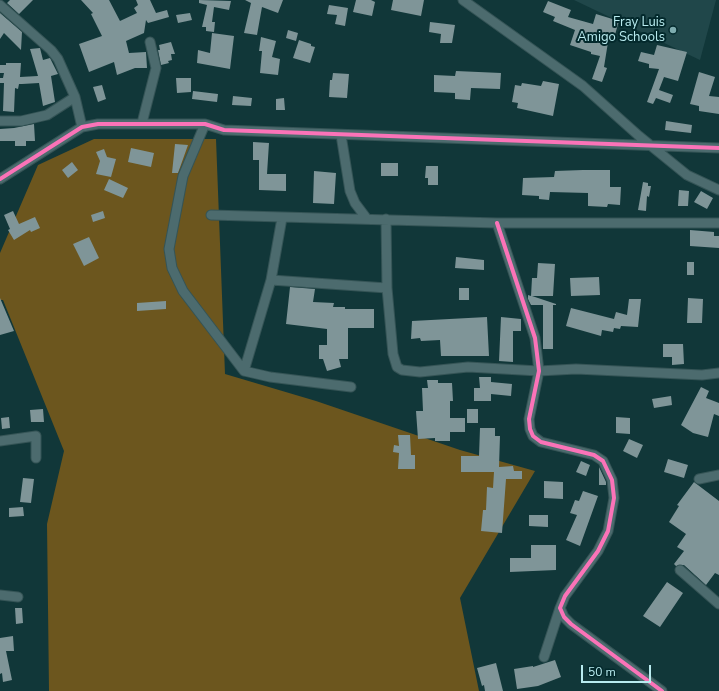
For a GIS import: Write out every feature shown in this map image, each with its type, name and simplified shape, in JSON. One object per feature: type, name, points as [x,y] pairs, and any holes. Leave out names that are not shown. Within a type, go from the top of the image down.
[{"type":"street","points":[[463,0],[583,86],[649,145],[687,175],[719,190]]},
{"type":"street","points":[[0,5],[51,50],[58,59],[76,97],[82,127]]},
{"type":"street","points":[[142,123],[156,68],[150,42]]},
{"type":"street","points":[[0,121],[21,122],[47,115],[76,97]]},
{"type":"street","points":[[0,179],[82,127],[98,124],[205,124],[224,130],[719,148]]},
{"type":"street","points":[[205,124],[183,176],[169,249],[172,268],[183,291],[244,371],[270,377],[351,387]]},
{"type":"street","points":[[224,130],[230,125],[406,132],[414,137]]},
{"type":"street","points":[[341,134],[350,191],[355,203],[367,219]]},
{"type":"street","points":[[211,215],[497,223],[719,223]]},
{"type":"street","points":[[244,371],[271,280],[282,218]]},
{"type":"street","points":[[386,219],[387,288],[394,361],[402,370],[414,372],[468,367],[539,371],[576,369],[702,375],[719,373]]},
{"type":"street","points":[[497,223],[535,338],[539,371],[529,419],[533,436],[541,442],[594,456],[603,461],[612,480],[614,498],[608,531],[598,551],[565,596],[552,627],[544,657]]},
{"type":"street","points":[[271,280],[387,288]]},
{"type":"street","points":[[0,441],[36,436],[36,458]]},
{"type":"street","points":[[699,479],[719,475]]},
{"type":"street","points":[[680,570],[719,604]]},
{"type":"street","points":[[0,595],[18,597]]},
{"type":"street","points":[[560,608],[564,617],[571,624],[662,691]]},
{"type":"shaded area","name":"Fray Luis Amigo Schools","points":[[574,0],[716,0],[700,60]]},
{"type":"shaded area","points":[[94,139],[216,139],[225,374],[316,401],[460,450],[535,471],[460,598],[479,691],[49,691],[47,524],[64,451],[3,300],[0,300],[0,253],[38,165]]},
{"type":"building","points":[[10,0],[33,0],[19,14],[7,3]]},
{"type":"building","points":[[81,0],[109,0],[120,21],[137,13],[134,8],[138,5],[136,0],[150,0],[156,13],[167,10],[169,17],[148,23],[146,20],[144,33],[126,41],[129,53],[146,52],[147,68],[135,68],[117,75],[114,62],[89,72],[79,44],[102,36],[91,14],[93,13]]},
{"type":"building","points":[[199,0],[231,1],[229,10],[214,7],[212,22],[215,22],[214,32],[206,31],[206,27],[202,27],[207,5],[199,3]]},
{"type":"building","points":[[245,0],[283,0],[278,13],[262,7],[257,35],[244,33],[251,3]]},
{"type":"building","points":[[356,0],[371,0],[375,2],[372,16],[353,12]]},
{"type":"building","points":[[393,0],[424,0],[421,16],[391,10]]},
{"type":"building","points":[[548,1],[571,10],[568,17],[593,24],[596,14],[619,21],[614,38],[609,36],[604,67],[607,68],[602,82],[592,79],[600,56],[591,54],[591,52],[570,45],[575,30],[553,21],[555,17],[543,12]]},
{"type":"building","points":[[329,5],[348,8],[345,26],[335,24],[337,15],[327,14]]},
{"type":"building","points":[[0,13],[22,32],[21,50],[4,33],[0,39]]},
{"type":"building","points":[[190,13],[192,20],[178,23],[176,15]]},
{"type":"building","points":[[430,22],[455,25],[452,43],[440,43],[441,34],[429,32]]},
{"type":"building","points":[[288,30],[298,33],[296,41],[286,38]]},
{"type":"building","points":[[212,33],[234,36],[230,69],[197,63],[198,50],[210,53]]},
{"type":"building","points":[[261,37],[276,41],[272,57],[280,59],[278,75],[260,73],[262,51],[259,51]]},
{"type":"building","points":[[299,40],[315,47],[310,63],[293,58]]},
{"type":"building","points":[[171,42],[175,54],[171,54],[172,60],[168,61],[169,63],[161,65],[158,50],[160,50],[159,45]]},
{"type":"building","points":[[657,45],[687,52],[678,81],[664,77],[659,90],[673,95],[670,103],[656,98],[653,104],[647,102],[659,69],[649,68],[649,64],[638,61],[641,52],[654,55]]},
{"type":"building","points":[[40,48],[43,60],[50,58],[58,74],[51,76],[55,102],[43,106],[39,83],[19,84],[18,89],[15,88],[14,112],[3,111],[4,83],[0,83],[0,78],[3,78],[4,73],[0,73],[0,65],[6,65],[6,63],[21,63],[20,77],[38,76],[30,49]]},
{"type":"building","points":[[456,71],[501,73],[500,89],[471,88],[470,100],[455,99],[455,93],[434,92],[434,75],[455,76]]},
{"type":"building","points":[[699,72],[715,77],[709,96],[719,97],[719,114],[699,111],[699,106],[690,104]]},
{"type":"building","points":[[333,73],[349,74],[347,98],[329,97],[330,80],[332,80]]},
{"type":"building","points":[[176,78],[191,78],[191,92],[177,93]]},
{"type":"building","points":[[543,81],[559,84],[553,116],[517,108],[518,103],[512,102],[515,85],[521,86],[522,83],[541,86]]},
{"type":"building","points":[[102,85],[106,99],[98,102],[93,87]]},
{"type":"building","points":[[193,91],[218,94],[217,102],[192,99]]},
{"type":"building","points":[[233,96],[252,98],[251,106],[232,105]]},
{"type":"building","points":[[284,98],[285,110],[276,110],[276,99]]},
{"type":"building","points":[[666,121],[692,125],[691,133],[665,130]]},
{"type":"building","points":[[34,124],[35,141],[26,141],[26,146],[15,146],[15,141],[0,141],[0,129]]},
{"type":"building","points":[[253,142],[269,143],[267,174],[286,174],[286,191],[259,190],[259,160],[253,160]]},
{"type":"building","points":[[175,144],[188,145],[178,173],[172,173]]},
{"type":"building","points":[[131,148],[154,153],[151,167],[128,162]]},
{"type":"building","points":[[104,149],[107,157],[116,159],[111,177],[96,174],[100,161],[96,152]]},
{"type":"building","points":[[72,162],[78,170],[68,178],[62,170]]},
{"type":"building","points":[[381,163],[398,163],[398,176],[381,176]]},
{"type":"building","points":[[426,166],[438,166],[438,185],[428,185],[428,178],[425,178]]},
{"type":"building","points":[[610,170],[610,187],[621,187],[620,205],[608,204],[607,207],[588,206],[588,193],[550,192],[549,200],[539,199],[539,196],[522,195],[523,178],[554,177],[555,171]]},
{"type":"building","points":[[314,171],[336,173],[334,204],[313,203]]},
{"type":"building","points":[[109,179],[128,188],[123,198],[104,190]]},
{"type":"building","points":[[643,182],[648,183],[648,186],[651,186],[649,197],[647,196],[646,211],[638,210]]},
{"type":"building","points":[[679,190],[689,191],[688,206],[678,206]]},
{"type":"building","points":[[701,191],[713,198],[707,209],[694,202]]},
{"type":"building","points":[[13,211],[19,224],[35,217],[40,228],[31,232],[30,230],[14,240],[8,230],[10,229],[4,215]]},
{"type":"building","points":[[103,211],[105,218],[93,222],[91,215]]},
{"type":"building","points":[[690,230],[714,232],[714,236],[719,236],[719,248],[690,246]]},
{"type":"building","points":[[89,237],[99,258],[84,266],[73,244]]},
{"type":"building","points":[[456,257],[484,260],[484,270],[455,268]]},
{"type":"building","points":[[687,262],[694,262],[694,275],[687,275]]},
{"type":"building","points":[[538,263],[555,264],[553,296],[532,296],[556,304],[553,305],[553,349],[543,349],[543,305],[531,305],[528,299],[528,295],[531,296],[532,278],[537,278]]},
{"type":"building","points":[[599,277],[600,295],[571,296],[570,278]]},
{"type":"building","points":[[290,287],[315,289],[313,302],[334,303],[333,307],[345,307],[345,309],[374,309],[374,328],[348,328],[348,359],[339,359],[341,367],[327,371],[323,359],[319,359],[319,345],[327,345],[327,329],[286,324]]},
{"type":"building","points":[[459,288],[469,288],[469,300],[459,300]]},
{"type":"building","points":[[0,298],[14,331],[0,335]]},
{"type":"building","points":[[688,298],[703,299],[702,323],[687,323]]},
{"type":"building","points":[[629,299],[641,299],[638,327],[621,326],[620,329],[614,328],[613,332],[602,330],[601,336],[566,326],[571,308],[614,319],[616,312],[627,315]]},
{"type":"building","points":[[166,301],[166,309],[137,311],[137,303]]},
{"type":"building","points":[[487,317],[489,356],[441,356],[440,340],[421,341],[420,338],[411,339],[412,321]]},
{"type":"building","points":[[501,317],[521,319],[521,331],[513,331],[513,362],[499,361]]},
{"type":"building","points":[[663,344],[683,344],[684,364],[672,365],[672,357],[663,357]]},
{"type":"building","points":[[479,377],[491,377],[491,382],[512,384],[511,396],[491,394],[491,401],[474,401],[474,388],[480,388]]},
{"type":"building","points":[[427,380],[438,380],[438,383],[452,383],[453,401],[450,401],[450,418],[465,418],[465,432],[450,432],[450,441],[435,441],[435,438],[418,439],[416,411],[423,411],[422,388],[428,388]]},
{"type":"building","points":[[701,387],[709,391],[706,398],[719,403],[719,416],[714,414],[708,437],[693,433],[681,425]]},
{"type":"building","points":[[671,396],[672,405],[654,408],[652,399]]},
{"type":"building","points":[[43,409],[44,422],[31,422],[30,410]]},
{"type":"building","points":[[467,409],[478,409],[478,423],[467,423]]},
{"type":"building","points":[[9,417],[10,428],[2,429],[1,418]]},
{"type":"building","points":[[616,417],[630,418],[630,434],[616,433]]},
{"type":"building","points":[[480,428],[495,428],[495,436],[500,436],[499,467],[513,466],[514,471],[522,471],[522,479],[506,479],[502,533],[481,531],[483,510],[486,510],[487,487],[493,488],[494,472],[461,472],[461,456],[479,456]]},
{"type":"building","points":[[398,435],[410,435],[411,455],[415,455],[415,469],[398,469],[399,453],[393,452],[394,445],[399,446]]},
{"type":"building","points":[[629,439],[643,445],[637,458],[623,451]]},
{"type":"building","points":[[668,459],[688,465],[684,478],[664,472]]},
{"type":"building","points":[[581,461],[590,465],[586,476],[576,472]]},
{"type":"building","points":[[599,467],[606,482],[606,485],[599,485]]},
{"type":"building","points":[[23,478],[34,479],[31,503],[20,502]]},
{"type":"building","points":[[544,481],[563,482],[563,499],[544,498]]},
{"type":"building","points":[[694,482],[719,501],[719,575],[715,573],[706,585],[684,565],[676,566],[674,564],[684,551],[677,547],[686,534],[669,522],[679,506],[677,505]]},
{"type":"building","points":[[583,491],[598,496],[580,546],[566,540],[577,515],[570,513],[575,500],[579,501]]},
{"type":"building","points":[[23,507],[24,516],[9,517],[9,508]]},
{"type":"building","points":[[529,515],[548,515],[548,527],[529,526]]},
{"type":"building","points":[[531,545],[556,545],[556,570],[510,572],[510,558],[531,558]]},
{"type":"building","points":[[667,582],[683,593],[660,627],[643,616]]},
{"type":"building","points":[[15,608],[22,608],[23,623],[16,624]]},
{"type":"building","points":[[13,636],[14,651],[6,651],[12,680],[3,682],[2,673],[0,674],[0,638]]},
{"type":"building","points":[[555,660],[561,677],[538,686],[517,689],[514,669],[533,667]]},
{"type":"building","points":[[496,663],[503,691],[485,691],[477,668]]},
{"type":"cycle path","points":[[0,179],[82,127],[98,124],[205,124],[224,130],[719,148]]},
{"type":"cycle path","points":[[497,223],[535,338],[539,371],[529,419],[530,429],[533,436],[541,442],[594,455],[603,461],[612,480],[614,498],[608,531],[598,551],[565,596],[560,608],[564,617],[571,624],[662,691]]},
{"type":"place","name":"Fray Luis Amigo Schools","points":[[673,30]]}]
